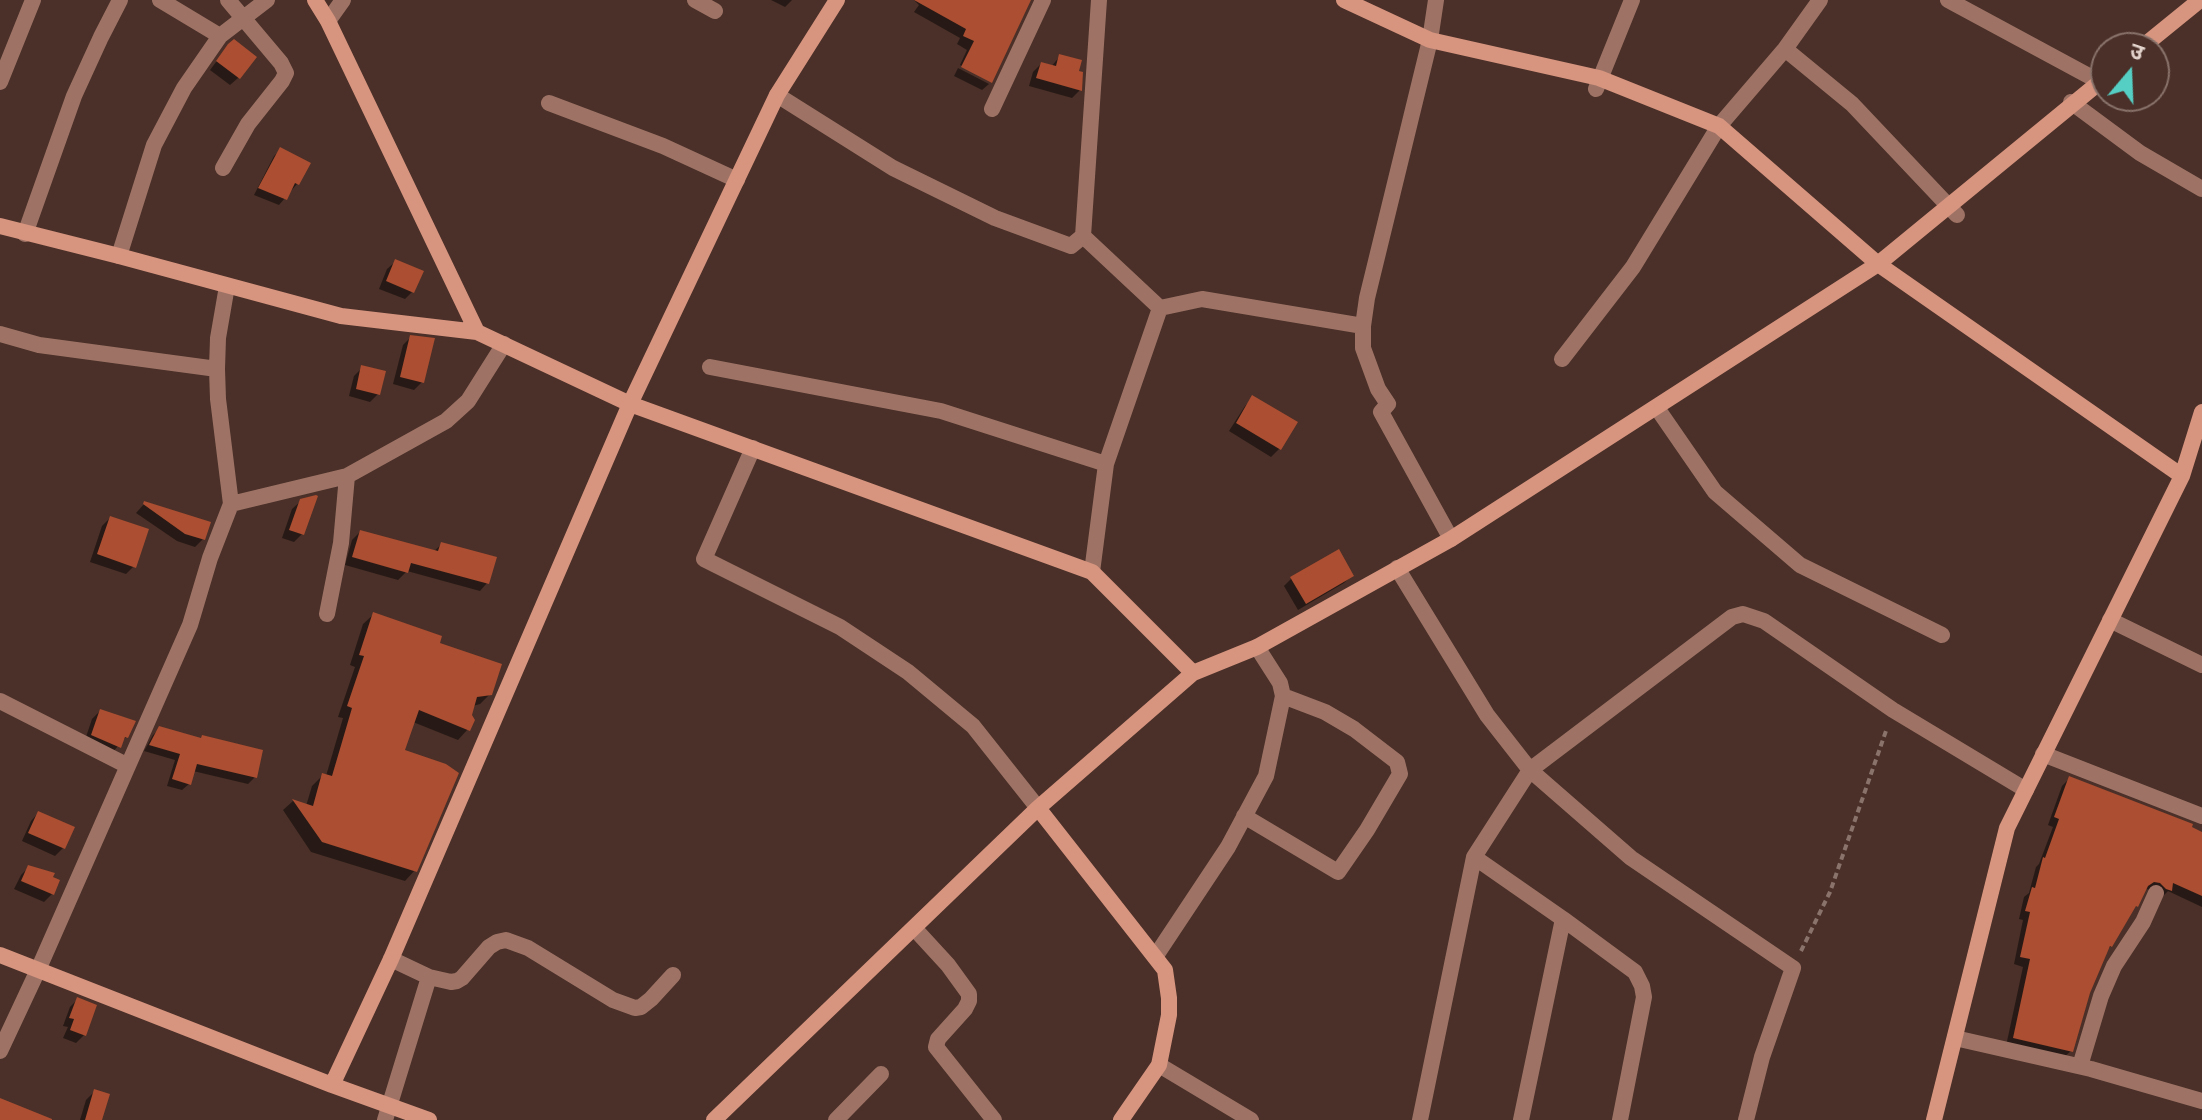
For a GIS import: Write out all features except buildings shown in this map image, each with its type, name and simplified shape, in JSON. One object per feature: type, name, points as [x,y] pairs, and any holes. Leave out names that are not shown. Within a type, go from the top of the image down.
[{"type":"street","points":[[0,82],[33,0]]},
{"type":"street","points":[[25,234],[74,96],[120,0]]},
{"type":"street","points":[[160,0],[220,36]]},
{"type":"street","points":[[223,168],[248,124],[286,73],[228,0]]},
{"type":"street","points":[[119,256],[154,145],[184,88],[220,36],[267,0]]},
{"type":"street","points":[[315,0],[328,21],[477,332]]},
{"type":"street","points":[[328,21],[343,0]]},
{"type":"street","points":[[695,0],[715,11]]},
{"type":"street","points":[[332,1085],[391,959],[630,404],[777,95],[837,0]]},
{"type":"street","points":[[992,109],[1043,0]]},
{"type":"street","points":[[777,95],[893,168],[995,218],[1071,246],[1083,236],[1099,0]]},
{"type":"street","points":[[1344,0],[1430,40],[1598,84],[1719,126],[1878,264],[2182,476]]},
{"type":"street","points":[[1436,0],[1430,40],[1367,298],[1363,348],[1378,389],[1388,404],[1381,412],[1451,539]]},
{"type":"street","points":[[1598,84],[1632,0]]},
{"type":"street","points":[[1562,359],[1633,267],[1719,126],[1785,49],[1820,0]]},
{"type":"street","points":[[1948,0],[2090,73]]},
{"type":"street","points":[[2161,32],[2200,0]]},
{"type":"street","points":[[1785,49],[1852,104],[1954,210]]},
{"type":"street","points":[[714,1120],[1038,808],[1193,673],[1257,647],[1451,539],[1657,408],[1878,264],[1954,210],[2090,90]]},
{"type":"street","points":[[2073,102],[2140,153],[2202,189]]},
{"type":"street","points":[[549,103],[663,146],[737,180]]},
{"type":"street","points":[[0,226],[341,316],[477,332],[630,404],[1092,572],[1193,673]]},
{"type":"street","points":[[1083,236],[1160,308]]},
{"type":"street","points":[[0,1051],[190,625],[210,558],[231,504],[217,369],[218,338],[227,286]]},
{"type":"street","points":[[1160,308],[1202,299],[1363,326]]},
{"type":"street","points":[[1092,572],[1106,464],[1160,308]]},
{"type":"street","points":[[0,334],[39,345],[217,369]]},
{"type":"street","points":[[231,504],[347,476],[446,421],[468,401],[504,344]]},
{"type":"street","points":[[710,367],[941,411],[1106,464]]},
{"type":"street","points":[[1657,408],[1715,492],[1800,565],[1942,635]]},
{"type":"street","points":[[1934,1120],[2007,828],[2182,476],[2202,412]]},
{"type":"street","points":[[753,448],[704,559],[840,627],[908,672],[973,726],[1165,970],[1169,1015],[1159,1065],[1121,1120]]},
{"type":"street","points":[[327,614],[341,543],[347,476]]},
{"type":"street","points":[[1397,568],[1487,715],[1530,770],[1631,858],[1793,968],[1762,1057],[1746,1120]]},
{"type":"street","points":[[1420,1120],[1474,857],[1530,770],[1732,617],[1743,614],[1764,621],[1893,710],[2026,790]]},
{"type":"street","points":[[2110,620],[2202,665]]},
{"type":"street","points":[[1155,957],[1228,847],[1266,776],[1283,696],[1280,683],[1257,647]]},
{"type":"street","points":[[1244,816],[1338,872],[1400,774],[1397,762],[1354,729],[1325,712],[1283,696]]},
{"type":"street","points":[[0,701],[128,766]]},
{"type":"street","points":[[2043,754],[2202,816]]},
{"type":"street","points":[[1474,857],[1635,972],[1644,997],[1620,1120]]},
{"type":"street","points":[[2080,1066],[2101,996],[2114,966],[2143,922],[2156,893]]},
{"type":"street","points":[[1521,1120],[1563,919]]},
{"type":"street","points":[[914,928],[948,965],[969,994],[965,1009],[938,1039],[936,1047],[994,1120]]},
{"type":"street","points":[[391,959],[429,977],[457,981],[489,947],[506,940],[528,948],[613,1000],[635,1008],[651,999],[673,975]]},
{"type":"street","points":[[0,955],[332,1085],[388,1113],[429,1120]]},
{"type":"street","points":[[388,1113],[429,977]]},
{"type":"street","points":[[1955,1038],[2080,1066],[2202,1101]]},
{"type":"street","points":[[1159,1065],[1251,1120]]},
{"type":"street","points":[[836,1120],[881,1074]]},
{"type":"path","points":[[1793,968],[1830,892],[1893,710]]}]
